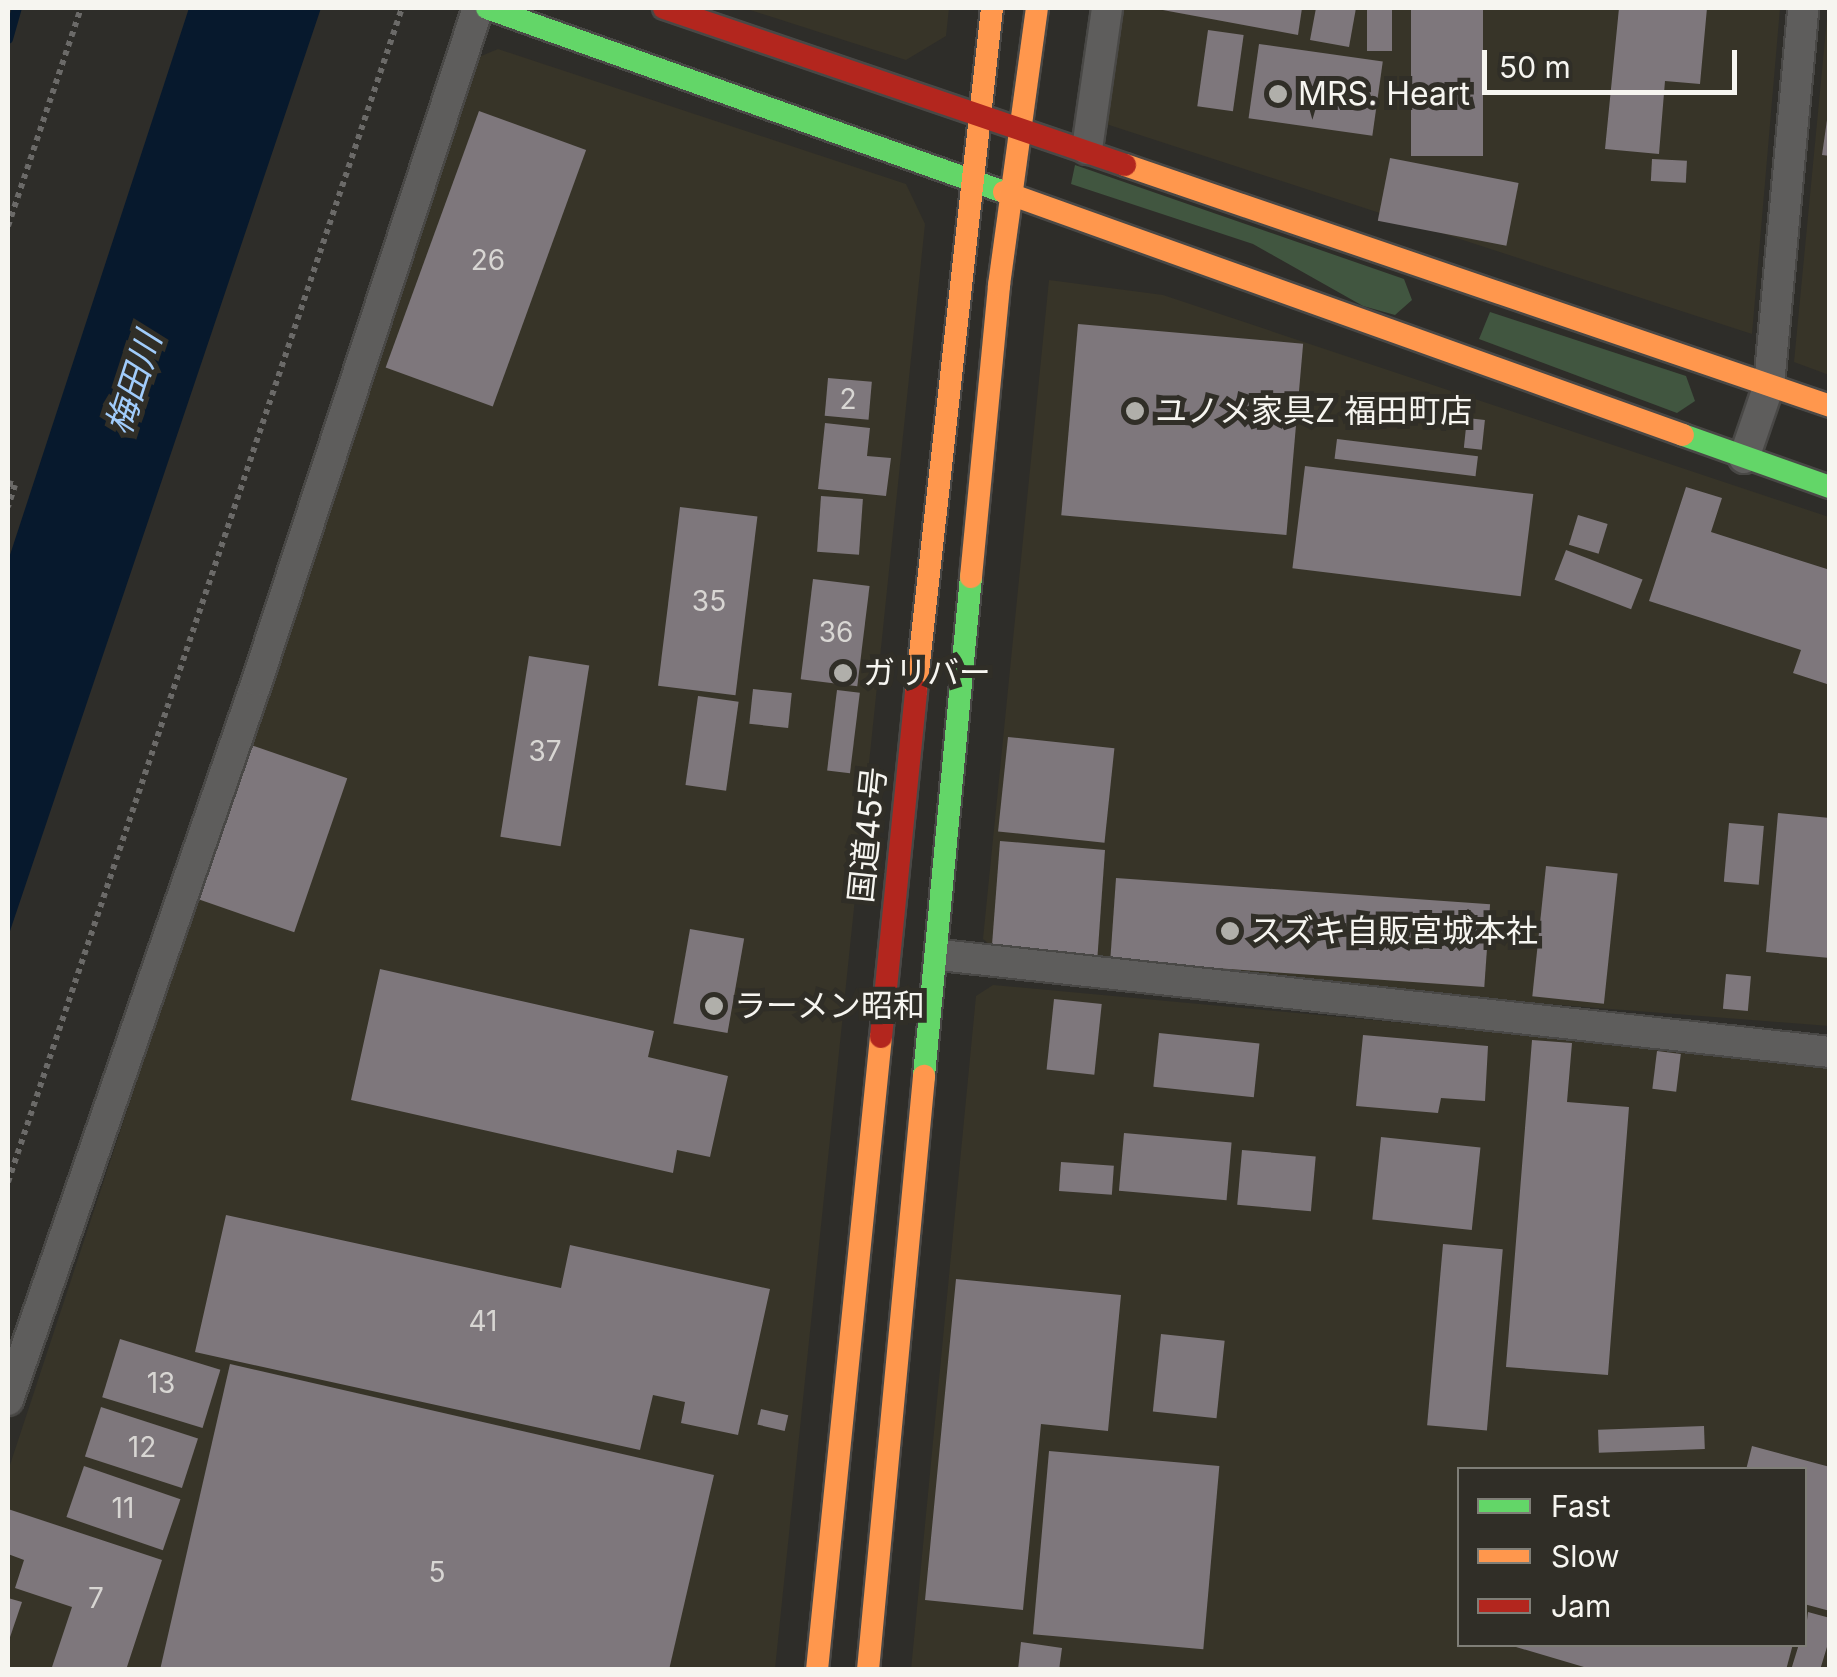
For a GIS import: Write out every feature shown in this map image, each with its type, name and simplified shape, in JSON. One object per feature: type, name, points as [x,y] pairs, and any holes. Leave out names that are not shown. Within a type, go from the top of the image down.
[{"type":"main road","points":[[487,8],[970,176],[1830,487]]},
{"type":"main road","points":[[664,8],[978,117],[1087,149],[1830,406]]},
{"type":"main road","name":"国道45号","points":[[817,1670],[970,176],[992,8]]},
{"type":"main road","points":[[868,1670],[1012,191],[1036,8]]},
{"type":"street","points":[[8,1400],[257,681],[478,8]]},
{"type":"street","points":[[1087,149],[1107,8]]},
{"type":"street","points":[[1744,458],[1769,385],[1802,8]]},
{"type":"street","points":[[940,954],[1830,1052]]},
{"type":"path","points":[[8,226],[81,8]]},
{"type":"path","points":[[8,1182],[402,8]]},
{"type":"path","points":[[8,483],[15,485],[8,507]]},
{"type":"shaded area","points":[[744,8],[949,8],[946,36],[906,60]]},
{"type":"shaded area","points":[[1124,8],[1780,8],[1752,334],[1106,124]]},
{"type":"shaded area","points":[[1829,8],[1829,375],[1794,362]]},
{"type":"shaded area","points":[[498,49],[906,184],[925,224],[775,1669],[8,1670],[8,1471],[474,59]]},
{"type":"shaded area","points":[[1049,280],[1163,295],[1829,517],[1829,1026],[1010,962],[983,939]]},
{"type":"shaded area","points":[[993,985],[1829,1062],[1829,1669],[911,1670],[976,996]]},
{"type":"green space","points":[[1075,165],[1404,279],[1412,300],[1395,315],[1363,306],[1253,244],[1071,184]]},
{"type":"green space","points":[[1490,312],[1686,376],[1695,401],[1677,413],[1479,339]]},
{"type":"water","name":"梅田川","points":[[189,8],[321,8],[8,937],[8,561]]},
{"type":"building","points":[[1152,8],[1302,8],[1298,35]]},
{"type":"building","points":[[1316,8],[1356,8],[1349,47],[1310,40]]},
{"type":"building","points":[[1367,8],[1392,8],[1392,51],[1367,51]]},
{"type":"building","points":[[1411,8],[1483,8],[1483,156],[1411,156]]},
{"type":"building","points":[[1619,8],[1707,8],[1700,84],[1665,81],[1659,154],[1605,149]]},
{"type":"building","points":[[1208,30],[1244,35],[1233,111],[1197,106]]},
{"type":"building","points":[[1259,44],[1383,61],[1372,136],[1249,118]]},
{"type":"building","points":[[479,111],[586,150],[493,407],[386,368]]},
{"type":"building","points":[[1830,120],[1830,156],[1822,155]]},
{"type":"building","points":[[1390,158],[1519,183],[1506,246],[1378,221]]},
{"type":"building","points":[[1652,159],[1687,161],[1686,183],[1651,181]]},
{"type":"building","points":[[1078,324],[1303,344],[1286,535],[1061,515]]},
{"type":"building","points":[[828,378],[872,382],[869,420],[825,416]]},
{"type":"building","points":[[1467,418],[1485,420],[1482,450],[1464,448]]},
{"type":"building","points":[[825,423],[870,428],[867,456],[891,458],[886,496],[818,489]]},
{"type":"building","points":[[1337,439],[1478,456],[1476,476],[1335,459]]},
{"type":"building","points":[[1305,466],[1533,494],[1521,596],[1292,568]]},
{"type":"building","points":[[1686,487],[1722,498],[1711,532],[1830,570],[1830,685],[1793,673],[1801,650],[1649,601]]},
{"type":"building","points":[[821,496],[863,499],[859,555],[817,552]]},
{"type":"building","points":[[680,507],[757,517],[735,695],[658,686]]},
{"type":"building","points":[[1578,515],[1608,524],[1599,554],[1569,545]]},
{"type":"building","points":[[1566,550],[1643,579],[1631,609],[1555,580]]},
{"type":"building","points":[[813,579],[870,586],[857,686],[801,679]]},
{"type":"building","points":[[529,656],[589,666],[561,846],[500,837]]},
{"type":"building","points":[[753,689],[792,693],[788,728],[749,724]]},
{"type":"building","points":[[837,690],[860,693],[850,773],[827,770]]},
{"type":"building","points":[[698,696],[739,702],[726,791],[685,785]]},
{"type":"building","points":[[1008,737],[1114,748],[1104,843],[998,831]]},
{"type":"building","points":[[248,744],[347,778],[294,932],[195,898]]},
{"type":"building","points":[[1778,813],[1830,818],[1830,958],[1766,952]]},
{"type":"building","points":[[1729,823],[1764,826],[1759,885],[1724,882]]},
{"type":"building","points":[[1000,841],[1105,850],[1097,963],[1013,956],[992,945]]},
{"type":"building","points":[[1546,866],[1618,874],[1604,1004],[1532,996]]},
{"type":"building","points":[[1116,878],[1490,904],[1484,987],[1110,961]]},
{"type":"building","points":[[690,929],[744,939],[727,1033],[673,1024]]},
{"type":"building","points":[[380,969],[654,1031],[648,1057],[728,1076],[710,1157],[677,1150],[673,1173],[351,1100]]},
{"type":"building","points":[[1726,974],[1751,976],[1748,1011],[1723,1009]]},
{"type":"building","points":[[1054,999],[1102,1004],[1094,1075],[1047,1070]]},
{"type":"building","points":[[1159,1033],[1259,1044],[1254,1097],[1153,1087]]},
{"type":"building","points":[[1363,1035],[1488,1046],[1485,1101],[1441,1098],[1438,1113],[1356,1106]]},
{"type":"building","points":[[1532,1040],[1572,1043],[1567,1102],[1629,1107],[1608,1375],[1506,1367]]},
{"type":"building","points":[[1657,1051],[1681,1054],[1676,1092],[1652,1089]]},
{"type":"building","points":[[1124,1133],[1232,1142],[1227,1200],[1119,1191]]},
{"type":"building","points":[[1381,1137],[1480,1147],[1472,1230],[1372,1220]]},
{"type":"building","points":[[1242,1150],[1316,1156],[1311,1211],[1237,1205]]},
{"type":"building","points":[[1061,1162],[1114,1166],[1112,1195],[1059,1191]]},
{"type":"building","points":[[226,1215],[561,1288],[570,1245],[770,1289],[738,1435],[681,1423],[685,1402],[653,1395],[640,1450],[195,1352]]},
{"type":"building","points":[[1443,1244],[1503,1249],[1487,1431],[1427,1425]]},
{"type":"building","points":[[956,1279],[1121,1295],[1108,1431],[1041,1424],[1023,1610],[925,1600]]},
{"type":"building","points":[[1161,1334],[1225,1341],[1216,1418],[1153,1412]]},
{"type":"building","points":[[120,1339],[220,1370],[203,1428],[102,1397]]},
{"type":"building","points":[[230,1364],[714,1475],[669,1670],[160,1670]]},
{"type":"building","points":[[101,1407],[198,1439],[182,1488],[85,1456]]},
{"type":"building","points":[[761,1409],[788,1415],[785,1431],[757,1425]]},
{"type":"building","points":[[1704,1426],[1705,1449],[1599,1453],[1598,1430]]},
{"type":"building","points":[[1752,1446],[1830,1467],[1830,1611],[1807,1605],[1807,1467],[1747,1467]]},
{"type":"building","points":[[1049,1451],[1219,1466],[1203,1649],[1033,1634]]},
{"type":"building","points":[[84,1466],[180,1499],[163,1550],[66,1517]]},
{"type":"building","points":[[8,1509],[162,1560],[126,1670],[51,1670],[72,1607],[15,1588],[24,1560],[8,1554]]},
{"type":"building","points":[[8,1598],[22,1602],[8,1643]]},
{"type":"building","points":[[1808,1612],[1830,1618],[1830,1637],[1820,1670],[1791,1670],[1798,1647],[1807,1647]]},
{"type":"building","points":[[1021,1642],[1062,1648],[1059,1670],[1018,1670]]},
{"type":"building","points":[[1516,1647],[1792,1647],[1786,1670],[1594,1670]]},
{"type":"waterway","points":[[8,39],[17,8]]},
{"type":"traffic: fast","points":[[487,8],[1004,192]]},
{"type":"traffic: fast","points":[[1683,435],[1830,487]]},
{"type":"traffic: fast","points":[[924,1076],[971,577]]},
{"type":"traffic: slow","points":[[916,690],[992,8]]},
{"type":"traffic: slow","points":[[971,577],[999,285],[1037,8]]},
{"type":"traffic: slow","points":[[1125,165],[1830,406]]},
{"type":"traffic: slow","points":[[1004,192],[1683,435]]},
{"type":"traffic: slow","points":[[817,1670],[881,1037]]},
{"type":"traffic: slow","points":[[868,1670],[924,1076]]},
{"type":"traffic: jam","points":[[664,8],[1125,165]]},
{"type":"traffic: jam","points":[[881,1037],[916,690]]},
{"type":"place","name":"MRS. Heart","points":[[1278,94]]},
{"type":"place","name":"ユノメ家具Z 福田町店","points":[[1135,411]]},
{"type":"place","name":"ガリバー","points":[[843,673]]},
{"type":"place","name":"スズキ自販宮城本社","points":[[1230,931]]},
{"type":"place","name":"ラーメン昭和","points":[[714,1006]]}]
